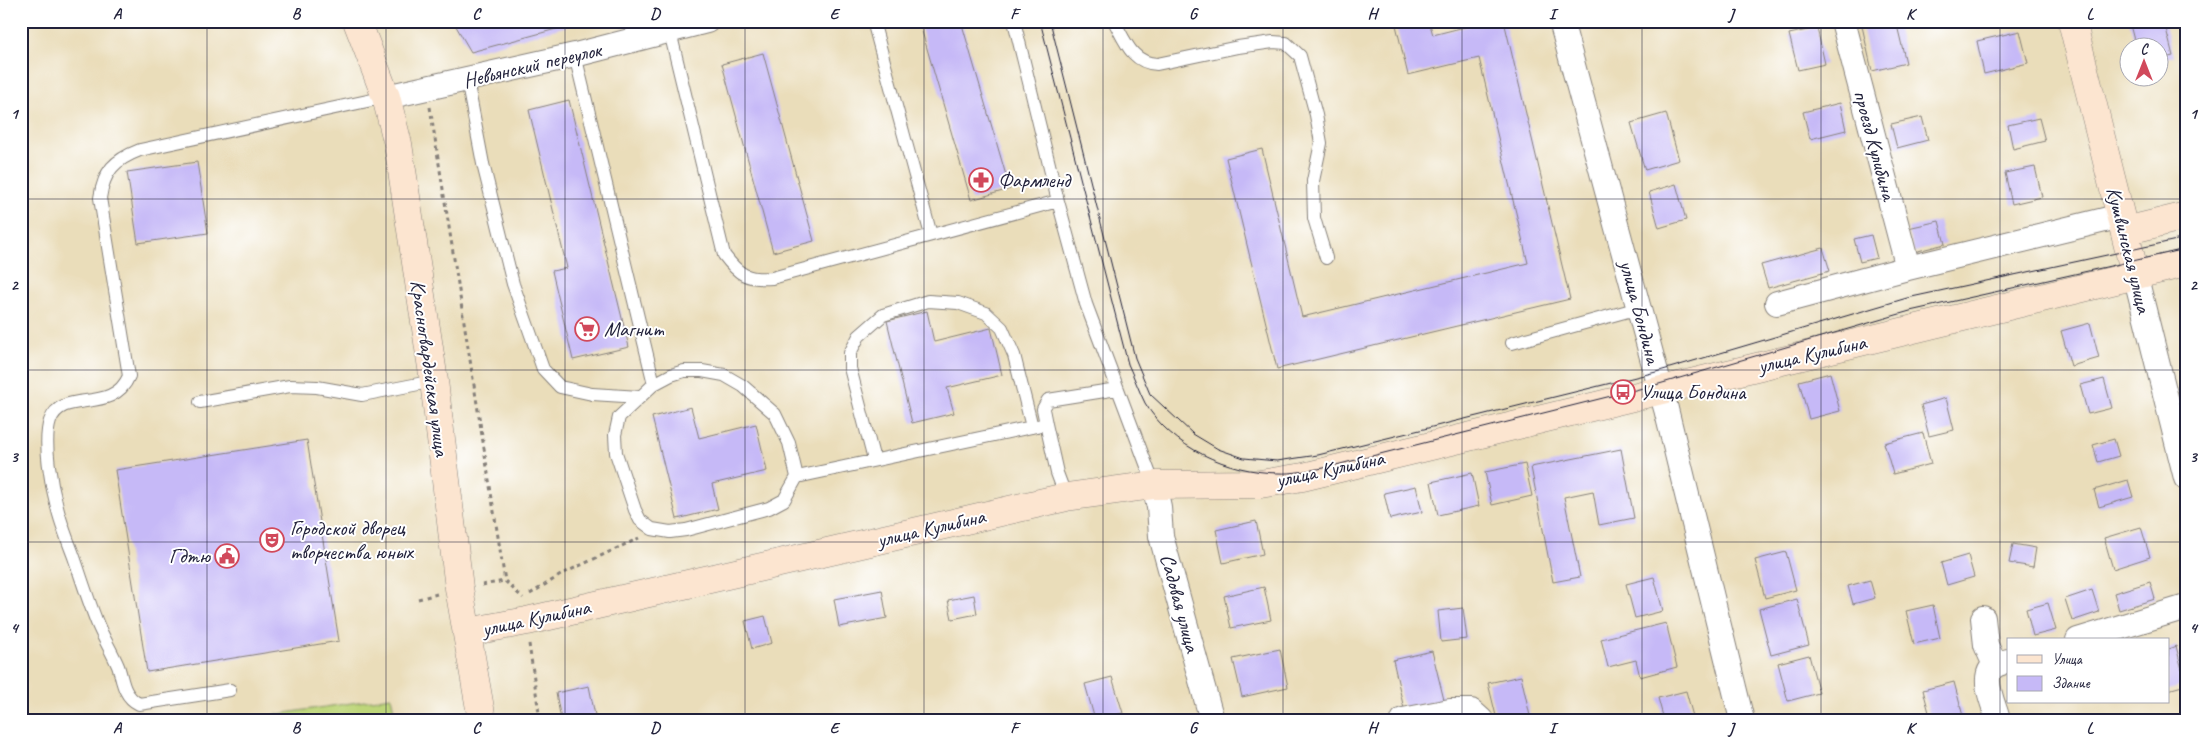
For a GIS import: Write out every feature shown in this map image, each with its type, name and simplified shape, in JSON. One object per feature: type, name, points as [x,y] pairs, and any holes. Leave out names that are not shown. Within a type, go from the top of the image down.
[{"type":"main road","name":"Красногвардейская улица","points":[[357,21],[386,97],[398,144],[434,381],[459,588],[482,720]]},
{"type":"main road","name":"Кушвинская улица","points":[[2072,21],[2135,274]]},
{"type":"main road","points":[[2123,224],[2186,216]]},
{"type":"main road","name":"улица Кулибина","points":[[468,632],[525,610],[1066,497],[1154,486],[1260,484],[1303,477],[2186,263]]},
{"type":"street","name":"Невьянский переулок","points":[[386,97],[427,90],[670,32],[707,21]]},
{"type":"street","name":"улица Бондина","points":[[1562,21],[1639,308],[1742,720]]},
{"type":"street","name":"проезд Кулибина","points":[[1843,21],[1908,268]]},
{"type":"street","points":[[1777,304],[1908,268],[2123,224]]},
{"type":"street","name":"Кушвинская улица","points":[[2135,274],[2186,478]]},
{"type":"street","name":"Садовая улица","points":[[1154,486],[1159,507],[1161,536],[1212,720]]},
{"type":"street","points":[[2085,638],[2186,607]]},
{"type":"street","points":[[1983,618],[1986,646],[2002,663],[1990,670],[1988,679],[1998,720]]},
{"type":"street","points":[[1404,720],[1460,710],[1471,710],[1481,720]]},
{"type":"lane","points":[[873,21],[931,235]]},
{"type":"lane","points":[[1014,21],[1058,202],[1086,304],[1154,486]]},
{"type":"lane","points":[[1114,21],[1136,57],[1146,64],[1157,64],[1238,47],[1273,42],[1286,44],[1300,56],[1316,115],[1321,143],[1313,181],[1314,218],[1326,258]]},
{"type":"lane","points":[[670,32],[724,255],[736,271],[747,277],[758,279],[772,278],[1058,202]]},
{"type":"lane","points":[[574,55],[654,384]]},
{"type":"lane","points":[[467,80],[483,164],[513,284],[543,368],[560,387],[592,394],[640,397]]},
{"type":"lane","points":[[230,690],[139,704],[133,701],[126,691],[118,666],[98,626],[57,507],[46,443],[52,416],[60,408],[72,403],[115,395],[124,387],[129,376],[100,198],[102,180],[113,165],[125,156],[140,150],[386,97]]},
{"type":"lane","points":[[874,460],[850,368],[850,353],[859,336],[883,315],[928,301],[958,303],[986,313],[1002,328],[1014,355],[1032,427]]},
{"type":"lane","points":[[1512,343],[1639,308]]},
{"type":"lane","points":[[684,371],[702,371],[724,375],[742,386],[775,414],[790,443],[797,477],[784,500],[769,508],[686,530],[670,532],[652,528],[640,520],[616,453],[615,435],[619,417],[640,397],[654,384],[684,371]]},
{"type":"lane","points":[[200,402],[290,386],[317,386],[362,395],[434,381]]},
{"type":"lane","points":[[1066,497],[1057,473],[1043,409],[1048,400],[1117,389]]},
{"type":"lane","points":[[797,477],[1046,424]]},
{"type":"path","points":[[427,90],[505,581],[525,610],[540,720]]},
{"type":"path","points":[[525,610],[564,573],[634,542],[652,528]]},
{"type":"green space","points":[[391,697],[396,720],[278,720],[272,715]]},
{"type":"building","points":[[453,21],[582,21],[582,22],[471,52]]},
{"type":"building","points":[[919,21],[961,21],[1010,189],[971,200]]},
{"type":"building","points":[[1395,21],[1429,21],[1433,35],[1488,21],[1504,21],[1570,299],[1277,369],[1226,158],[1262,149],[1302,317],[1528,263],[1479,58],[1408,75]]},
{"type":"building","points":[[1883,21],[1896,21],[1906,63],[1872,71],[1862,26]]},
{"type":"building","points":[[2129,21],[2164,21],[2168,38],[2133,38]]},
{"type":"building","points":[[1817,28],[1825,64],[1798,70],[1789,34]]},
{"type":"building","points":[[2020,31],[2028,63],[1984,74],[1977,41]]},
{"type":"building","points":[[2170,44],[2173,56],[2170,57]]},
{"type":"building","points":[[763,53],[814,241],[773,252],[722,64]]},
{"type":"building","points":[[569,100],[629,347],[573,360],[552,271],[567,268],[529,110]]},
{"type":"building","points":[[1840,103],[1846,130],[1810,139],[1803,112]]},
{"type":"building","points":[[1666,113],[1679,160],[1645,170],[1631,123]]},
{"type":"building","points":[[1922,117],[1928,140],[1897,148],[1891,124]]},
{"type":"building","points":[[2039,118],[2045,141],[2013,149],[2008,125]]},
{"type":"building","points":[[197,162],[208,233],[138,243],[127,172]]},
{"type":"building","points":[[2035,167],[2042,197],[2012,204],[2005,173]]},
{"type":"building","points":[[1676,184],[1686,220],[1659,228],[1649,192]]},
{"type":"building","points":[[1939,221],[1945,244],[1914,252],[1908,228]]},
{"type":"building","points":[[1871,235],[1877,258],[1860,262],[1854,239]]},
{"type":"building","points":[[1823,248],[1830,271],[1768,288],[1761,265]]},
{"type":"building","points":[[927,311],[934,342],[991,328],[1002,375],[947,388],[954,413],[912,423],[887,321]]},
{"type":"building","points":[[2090,323],[2099,358],[2071,366],[2061,331]]},
{"type":"building","points":[[1830,373],[1840,411],[1809,419],[1799,381]]},
{"type":"building","points":[[2104,379],[2112,408],[2088,414],[2080,385]]},
{"type":"building","points":[[1946,398],[1954,430],[1929,436],[1921,405]]},
{"type":"building","points":[[691,407],[699,438],[756,424],[767,471],[712,484],[718,509],[677,519],[652,417]]},
{"type":"building","points":[[1923,433],[1931,464],[1893,474],[1884,443]]},
{"type":"building","points":[[2114,439],[2119,456],[2098,462],[2093,445]]},
{"type":"building","name":"Гдтю","points":[[307,440],[339,641],[147,672],[115,470]]},
{"type":"building","points":[[1621,449],[1634,518],[1599,525],[1593,491],[1564,497],[1580,577],[1553,582],[1531,467]]},
{"type":"building","points":[[1525,464],[1532,496],[1492,505],[1485,472]]},
{"type":"building","points":[[1472,473],[1479,506],[1438,515],[1431,482]]},
{"type":"building","points":[[2128,480],[2133,497],[2099,507],[2094,490]]},
{"type":"building","points":[[1416,486],[1422,512],[1390,519],[1384,493]]},
{"type":"building","points":[[1256,521],[1263,554],[1223,563],[1216,530]]},
{"type":"building","points":[[2141,527],[2150,557],[2113,569],[2104,538]]},
{"type":"building","points":[[2013,544],[2036,548],[2033,567],[2009,563]]},
{"type":"building","points":[[1786,552],[1796,590],[1765,598],[1755,560]]},
{"type":"building","points":[[1968,555],[1974,577],[1947,585],[1941,563]]},
{"type":"building","points":[[1654,577],[1663,611],[1635,618],[1626,584]]},
{"type":"building","points":[[1870,580],[1875,598],[1853,604],[1848,586]]},
{"type":"building","points":[[2150,582],[2155,599],[2119,610],[2114,593]]},
{"type":"building","points":[[1264,587],[1271,620],[1231,628],[1224,596]]},
{"type":"building","points":[[882,590],[887,618],[839,627],[834,599]]},
{"type":"building","points":[[2092,590],[2099,612],[2072,621],[2065,599]]},
{"type":"building","points":[[974,595],[977,614],[952,619],[948,600]]},
{"type":"building","points":[[1797,599],[1809,645],[1771,655],[1759,609]]},
{"type":"building","points":[[2048,603],[2056,630],[2033,636],[2026,609]]},
{"type":"building","points":[[1933,605],[1940,638],[1914,644],[1906,611]]},
{"type":"building","points":[[1463,608],[1467,639],[1441,642],[1438,611]]},
{"type":"building","points":[[765,616],[772,643],[752,649],[745,621]]},
{"type":"building","points":[[1666,623],[1677,667],[1640,677],[1636,660],[1608,667],[1601,639]]},
{"type":"building","points":[[2176,646],[2186,685],[2170,689],[2170,648]]},
{"type":"building","points":[[1280,649],[1288,687],[1242,697],[1233,659]]},
{"type":"building","points":[[1432,651],[1444,700],[1404,709],[1393,660]]},
{"type":"building","points":[[1809,655],[1819,693],[1788,701],[1778,663]]},
{"type":"building","points":[[1521,676],[1530,716],[1515,720],[1497,720],[1488,683]]},
{"type":"building","points":[[1112,677],[1123,713],[1095,720],[1085,684]]},
{"type":"building","points":[[1954,682],[1964,720],[1931,720],[1923,690]]},
{"type":"building","points":[[589,686],[596,720],[561,720],[556,693]]},
{"type":"building","points":[[1686,691],[1694,720],[1664,720],[1658,698]]},
{"type":"tram line","points":[[1040,21],[1128,364],[1145,403],[1156,419],[1186,445],[1221,462],[1259,472],[1284,473],[1324,468],[1659,384],[1910,311],[2186,249]]},
{"type":"tram line","points":[[1050,21],[1135,358],[1150,394],[1193,434],[1218,449],[1244,458],[1277,461],[1318,455],[1656,372],[1907,298],[2186,238]]},
{"type":"place","name":"Фармленд","points":[[981,180]]},
{"type":"place","name":"Магнит","points":[[587,329]]},
{"type":"place","name":"Улица Бондина","points":[[1623,392]]},
{"type":"place","name":"Городской дворец творчества юных","points":[[272,540]]},
{"type":"place","name":"Гдтю","points":[[227,556]]}]
